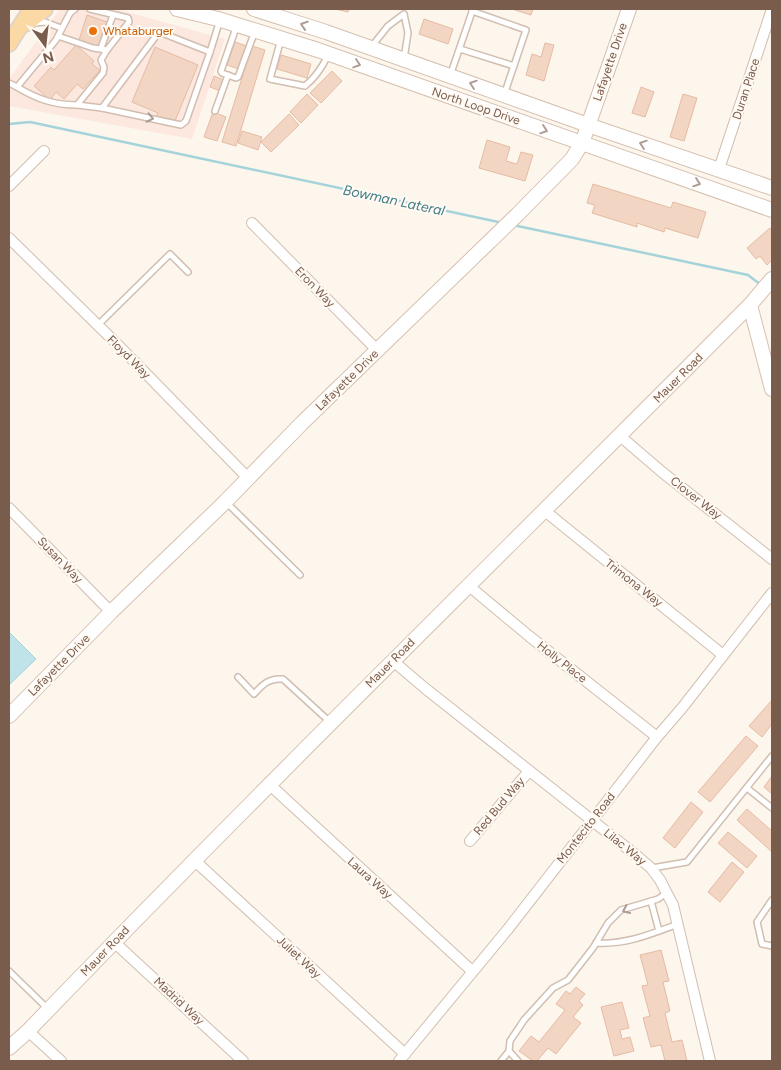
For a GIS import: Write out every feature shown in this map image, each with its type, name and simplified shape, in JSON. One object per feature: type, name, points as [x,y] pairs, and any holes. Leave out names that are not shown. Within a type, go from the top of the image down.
[{"type":"main road","points":[[9,44],[32,9]]},
{"type":"main road","points":[[20,28],[45,9]]},
{"type":"street","name":"North Loop Drive","points":[[177,9],[237,25],[323,52],[772,210]]},
{"type":"street","name":"North Loop Drive","points":[[254,9],[326,32],[588,126],[772,188]]},
{"type":"street","name":"Lafayette Drive","points":[[9,716],[111,612],[572,159],[582,143],[629,9]]},
{"type":"street","name":"Duran Place","points":[[719,170],[772,9]]},
{"type":"street","points":[[323,52],[326,32]]},
{"type":"street","points":[[9,186],[44,151]]},
{"type":"street","name":"Eron Way","points":[[252,223],[377,350]]},
{"type":"street","name":"Floyd Way","points":[[9,238],[248,478]]},
{"type":"street","name":"Mauer Road","points":[[9,1048],[28,1031],[269,784],[620,436],[754,300],[771,280]]},
{"type":"street","points":[[754,300],[772,389]]},
{"type":"street","name":"Clover Way","points":[[620,436],[662,472],[772,558]]},
{"type":"street","name":"Susan Way","points":[[9,508],[111,612]]},
{"type":"street","name":"Trimona Way","points":[[545,511],[723,654]]},
{"type":"street","name":"Holly Place","points":[[469,586],[657,736]]},
{"type":"street","name":"Montecito Road","points":[[402,1058],[593,821],[657,736],[682,708],[772,593]]},
{"type":"street","name":"Lilac Way","points":[[392,661],[651,868],[668,892],[678,924],[710,1061]]},
{"type":"street","name":"Red Bud Way","points":[[470,841],[529,771]]},
{"type":"street","name":"Laura Way","points":[[269,784],[472,972]]},
{"type":"street","name":"Juliet Way","points":[[194,860],[402,1058]]},
{"type":"street","name":"Madrid Way","points":[[114,942],[243,1061]]},
{"type":"street","points":[[28,1031],[61,1061]]},
{"type":"lane","points":[[17,87],[58,36],[61,28],[75,9]]},
{"type":"lane","points":[[90,9],[128,18],[129,22],[104,49]]},
{"type":"lane","points":[[77,105],[103,73],[104,68],[101,60],[115,15],[119,9]]},
{"type":"lane","points":[[450,76],[473,10],[526,30],[504,95]]},
{"type":"lane","points":[[370,48],[388,26],[404,11]]},
{"type":"lane","points":[[404,11],[408,33],[404,60]]},
{"type":"lane","points":[[9,82],[47,102],[102,108],[176,125],[185,123],[220,20]]},
{"type":"lane","points":[[20,28],[36,22],[45,22],[61,28]]},
{"type":"lane","points":[[237,25],[221,71],[236,78],[256,31]]},
{"type":"lane","points":[[102,108],[159,34],[162,33],[210,52]]},
{"type":"lane","points":[[58,36],[93,48],[104,49]]},
{"type":"lane","points":[[281,39],[270,79],[305,86],[323,67],[323,52]]},
{"type":"lane","points":[[460,49],[514,66]]},
{"type":"lane","points":[[215,111],[228,75]]},
{"type":"lane","points":[[98,326],[170,254],[188,272]]},
{"type":"lane","points":[[225,502],[300,576]]},
{"type":"lane","points":[[238,677],[254,694],[267,681],[283,679],[331,723]]},
{"type":"lane","points":[[651,868],[687,862],[772,756]]},
{"type":"lane","points":[[747,788],[772,808]]},
{"type":"lane","points":[[501,1061],[509,1051],[510,1041],[524,1020],[553,988],[568,980],[596,943],[608,923],[621,910],[658,899],[668,892]]},
{"type":"lane","points":[[772,900],[757,922],[762,944],[772,946]]},
{"type":"lane","points":[[651,901],[659,931]]},
{"type":"lane","points":[[596,943],[610,944],[638,939],[678,924]]},
{"type":"lane","points":[[9,971],[48,1010]]},
{"type":"lane","points":[[509,1051],[518,1061]]},
{"type":"shaded area","points":[[60,9],[116,9],[225,39],[192,139],[9,106],[9,79]]},
{"type":"water","points":[[9,632],[36,659],[9,685]]},
{"type":"building","points":[[335,9],[349,9],[348,12]]},
{"type":"building","points":[[512,9],[533,9],[531,15]]},
{"type":"building","name":"Whataburger","points":[[87,15],[107,22],[98,47],[79,40]]},
{"type":"building","points":[[424,19],[453,29],[448,44],[419,34]]},
{"type":"building","points":[[235,42],[247,46],[239,69],[227,65]]},
{"type":"building","points":[[545,43],[554,45],[544,81],[526,75],[532,54],[541,57]]},
{"type":"building","points":[[76,45],[94,61],[92,64],[100,70],[83,89],[77,84],[64,99],[56,92],[50,100],[34,86],[51,67],[54,70]]},
{"type":"building","points":[[252,46],[265,50],[236,146],[222,142]]},
{"type":"building","points":[[155,47],[198,65],[175,121],[170,119],[167,126],[155,121],[158,113],[132,102]]},
{"type":"building","points":[[281,55],[311,64],[307,78],[277,69]]},
{"type":"building","points":[[332,71],[342,81],[321,103],[310,93]]},
{"type":"building","points":[[214,76],[224,80],[220,91],[210,87]]},
{"type":"building","points":[[641,87],[654,92],[645,117],[632,113]]},
{"type":"building","points":[[307,94],[318,105],[301,123],[290,112]]},
{"type":"building","points":[[683,94],[697,98],[684,141],[670,137]]},
{"type":"building","points":[[213,112],[226,117],[217,141],[204,137]]},
{"type":"building","points":[[289,114],[299,125],[271,152],[261,142]]},
{"type":"building","points":[[242,131],[262,137],[258,150],[238,143]]},
{"type":"building","points":[[487,140],[510,147],[506,161],[517,164],[521,152],[533,155],[525,181],[479,168]]},
{"type":"building","points":[[593,184],[671,208],[673,202],[706,212],[698,238],[665,228],[664,232],[637,223],[637,227],[592,213],[595,205],[587,203]]},
{"type":"building","points":[[770,228],[772,231],[772,260],[767,265],[760,256],[756,259],[747,248]]},
{"type":"building","points":[[772,700],[772,724],[762,737],[749,726]]},
{"type":"building","points":[[746,736],[758,746],[710,802],[698,792]]},
{"type":"building","points":[[772,776],[772,794],[764,787]]},
{"type":"building","points":[[691,802],[703,812],[675,848],[663,838]]},
{"type":"building","points":[[747,809],[772,831],[772,852],[737,820]]},
{"type":"building","points":[[728,832],[757,856],[747,868],[718,843]]},
{"type":"building","points":[[732,862],[744,872],[720,902],[708,892]]},
{"type":"building","points":[[661,950],[669,981],[663,982],[670,1011],[665,1013],[672,1042],[682,1040],[687,1061],[665,1061],[661,1045],[651,1047],[643,1018],[650,1016],[642,986],[648,985],[640,955]]},
{"type":"building","points":[[576,987],[585,994],[579,1001],[583,1005],[573,1017],[581,1023],[556,1054],[548,1048],[537,1061],[533,1061],[519,1051],[531,1036],[539,1042],[565,1010],[556,1004],[566,991],[570,994]]},
{"type":"building","points":[[622,1002],[629,1028],[620,1030],[622,1039],[630,1037],[634,1051],[614,1056],[601,1007]]},
{"type":"waterway","name":"Bowman Lateral","points":[[9,124],[30,122],[503,223]]},
{"type":"waterway","name":"Bowman Lateral","points":[[513,225],[748,275],[761,285]]},
{"type":"place","name":"Whataburger","points":[[93,31]]}]
